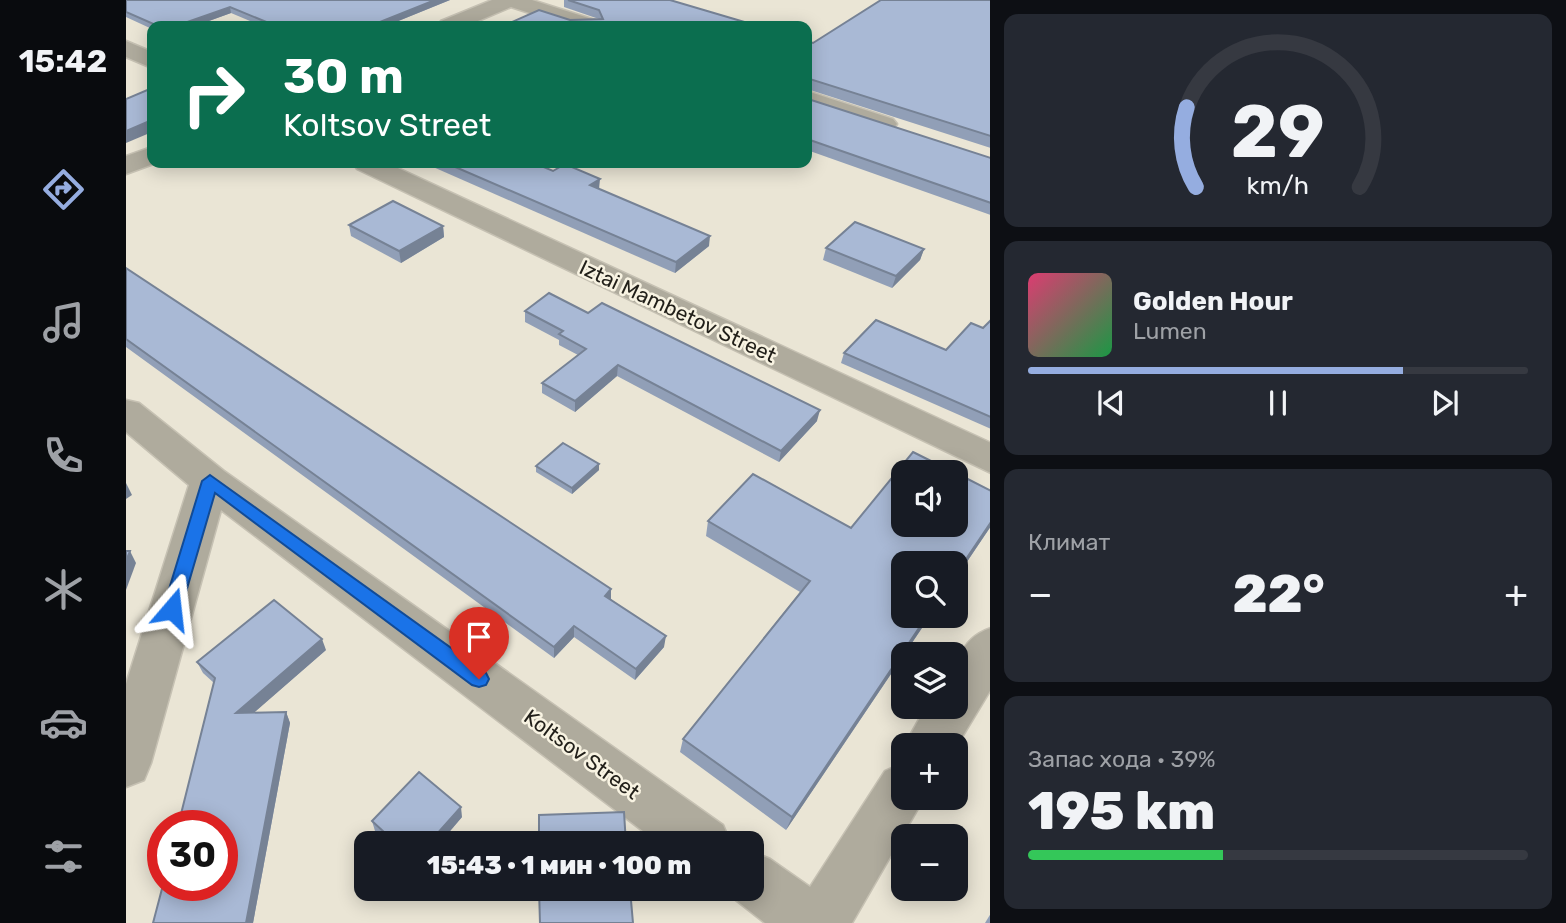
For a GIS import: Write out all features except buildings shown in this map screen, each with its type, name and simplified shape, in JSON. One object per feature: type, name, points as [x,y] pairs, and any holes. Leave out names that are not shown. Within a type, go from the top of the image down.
[{"type":"street","points":[[461,21],[510,0],[575,21]]},
{"type":"street","points":[[126,48],[147,58]]},
{"type":"street","points":[[812,100],[912,133]]},
{"type":"street","points":[[126,166],[147,157]]},
{"type":"street","name":"Iztai Mambetov Street","points":[[377,168],[990,459]]},
{"type":"street","name":"Koltsov Street","points":[[126,412],[210,481],[686,831]]},
{"type":"street","points":[[126,762],[210,481]]},
{"type":"street","points":[[968,682],[990,647]]},
{"type":"street","points":[[820,923],[891,808]]},
{"type":"street","points":[[764,888],[812,923]]},
{"type":"route","points":[[172,609],[210,481],[479,679]]}]
